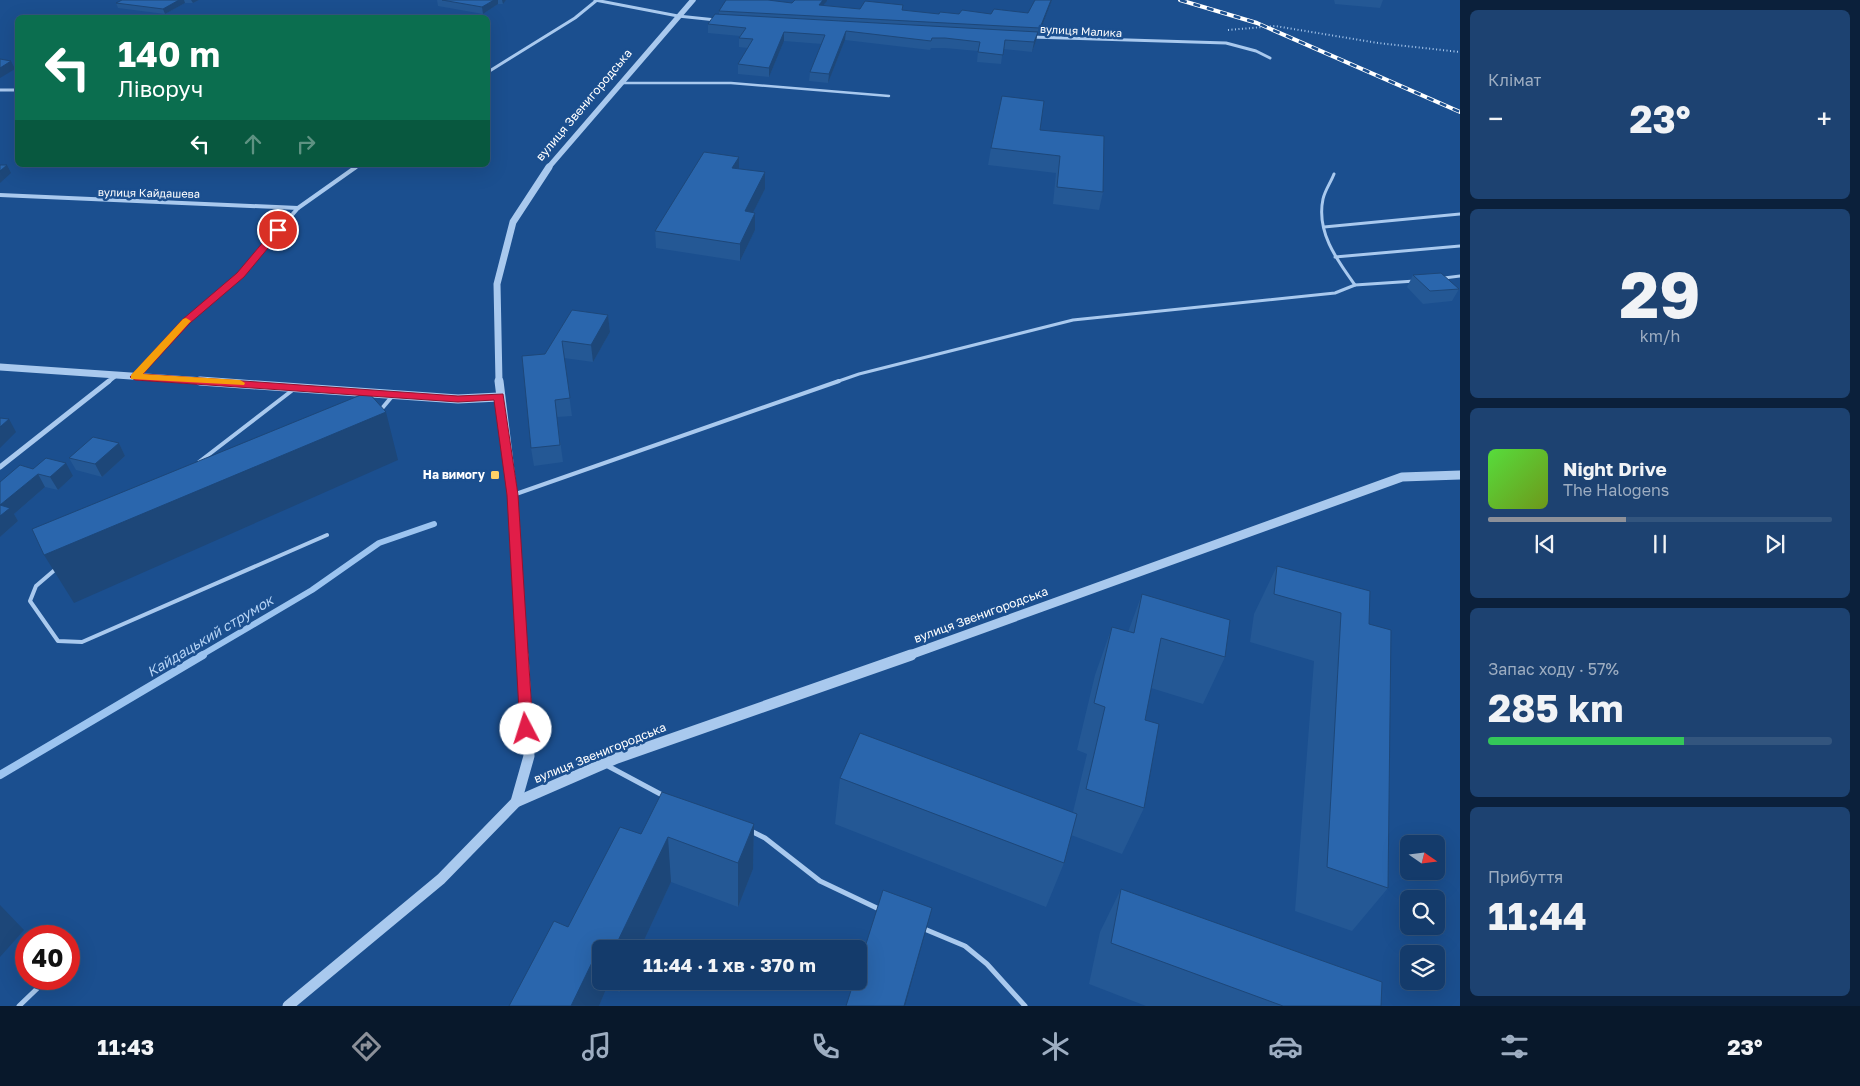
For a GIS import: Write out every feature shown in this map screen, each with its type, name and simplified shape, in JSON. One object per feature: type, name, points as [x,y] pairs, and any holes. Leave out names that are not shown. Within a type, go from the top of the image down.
[{"type":"street","points":[[490,70],[560,28],[596,0],[678,16],[723,21]]},
{"type":"street","name":"вулиця Звенигородська","points":[[516,802],[529,756],[513,495],[499,397],[497,284],[513,222],[555,158],[693,0]]},
{"type":"street","name":"вулиця Малика","points":[[1029,37],[1162,43],[1226,42],[1252,49],[1270,58]]},
{"type":"street","points":[[490,63],[492,67]]},
{"type":"street","points":[[0,90],[15,90]]},
{"type":"street","points":[[135,377],[186,321],[240,275],[298,208],[356,167]]},
{"type":"street","name":"вулиця Кайдашева","points":[[0,195],[298,208]]},
{"type":"street","points":[[0,367],[458,399],[499,397]]},
{"type":"street","points":[[0,467],[117,375]]},
{"type":"street","name":"вулиця Звенигородська","points":[[288,1006],[441,879],[516,802],[604,764],[1402,477],[1460,474]]},
{"type":"lane","points":[[620,83],[731,84],[889,96]]},
{"type":"lane","points":[[1334,174],[1323,199],[1324,227],[1335,257],[1354,285]]},
{"type":"lane","points":[[1324,227],[1460,214]]},
{"type":"lane","points":[[1335,257],[1460,246]]},
{"type":"lane","points":[[1437,279],[1460,276]]},
{"type":"lane","points":[[513,495],[859,374],[1073,320],[1308,297],[1336,293],[1354,285],[1418,281]]},
{"type":"lane","points":[[195,465],[297,387]]},
{"type":"lane","points":[[376,415],[395,394]]},
{"type":"lane","points":[[61,565],[37,582],[32,591],[30,601],[58,641],[72,643],[91,638],[326,535]]},
{"type":"lane","points":[[604,764],[667,797]]},
{"type":"lane","points":[[746,829],[764,836],[800,867],[832,890],[892,915]]},
{"type":"lane","points":[[919,927],[965,946],[987,964],[1025,1006]]},
{"type":"lane","points":[[18,1006],[35,990]]},
{"type":"path","points":[[1275,26],[1378,43],[1460,52]]},
{"type":"building","points":[[122,0],[179,0],[163,9],[116,3]]},
{"type":"building","points":[[442,0],[494,0],[482,7]]},
{"type":"building","points":[[726,0],[768,0],[792,3],[795,0],[823,0],[819,5],[860,9],[865,1],[903,5],[902,10],[939,14],[940,12],[959,14],[962,10],[991,14],[994,9],[1028,13],[1035,0],[1051,0],[1040,28],[719,11]]},
{"type":"building","points":[[715,14],[1038,32],[1034,42],[1005,40],[1003,55],[978,52],[980,42],[945,38],[932,38],[931,41],[846,31],[829,74],[810,72],[825,35],[784,32],[769,68],[738,64],[753,39],[739,38],[746,28],[708,24]]},
{"type":"building","points":[[0,59],[11,61],[0,68]]},
{"type":"building","points":[[1002,96],[1044,101],[1040,130],[1104,136],[1103,192],[1057,187],[1060,156],[991,148]]},
{"type":"building","points":[[704,152],[739,157],[732,168],[765,172],[745,211],[755,213],[740,244],[655,231]]},
{"type":"building","points":[[0,165],[7,165],[0,171]]},
{"type":"building","points":[[1441,273],[1459,289],[1430,291],[1413,275]]},
{"type":"building","points":[[572,310],[608,315],[591,345],[562,341],[570,398],[555,400],[560,445],[531,448],[522,356],[545,354]]},
{"type":"building","points":[[368,392],[386,412],[44,555],[32,529]]},
{"type":"building","points":[[0,418],[9,419],[0,427]]},
{"type":"building","points":[[93,437],[119,443],[95,464],[69,458]]},
{"type":"building","points":[[46,458],[66,463],[50,477],[38,474],[0,505],[0,482],[20,465],[33,469]]},
{"type":"building","points":[[0,505],[10,508],[0,516]]},
{"type":"building","points":[[1277,566],[1370,591],[1369,624],[1391,630],[1388,888],[1327,867],[1341,613],[1274,594]]},
{"type":"building","points":[[1142,594],[1230,620],[1225,657],[1161,638],[1145,720],[1159,724],[1144,808],[1086,789],[1105,707],[1094,703],[1112,627],[1134,633]]},
{"type":"building","points":[[860,733],[1077,814],[1064,863],[840,778]]},
{"type":"building","points":[[662,792],[754,824],[738,863],[668,837],[618,940],[592,940],[592,963],[571,1006],[509,1006],[554,921],[568,927],[620,827],[641,834]]},
{"type":"building","points":[[1121,889],[1382,982],[1381,1006],[1283,1006],[1111,943]]},
{"type":"building","points":[[883,890],[932,908],[904,1006],[846,1006],[851,990],[867,990],[867,941]]},
{"type":"waterway","name":"Кайдацький струмок","points":[[200,656],[312,590],[379,543],[434,524]]},
{"type":"waterway","name":"Кайдацький струмок","points":[[0,775],[203,655]]},
{"type":"railway","points":[[1180,0],[1257,23],[1460,112]]},
{"type":"slow traffic","points":[[186,321],[135,377],[240,383]]},
{"type":"place","name":"На вимогу","points":[[495,475]]},
{"type":"route","points":[[278,230],[251,264],[186,321],[135,377],[458,399],[499,397],[513,495],[526,729]]}]
